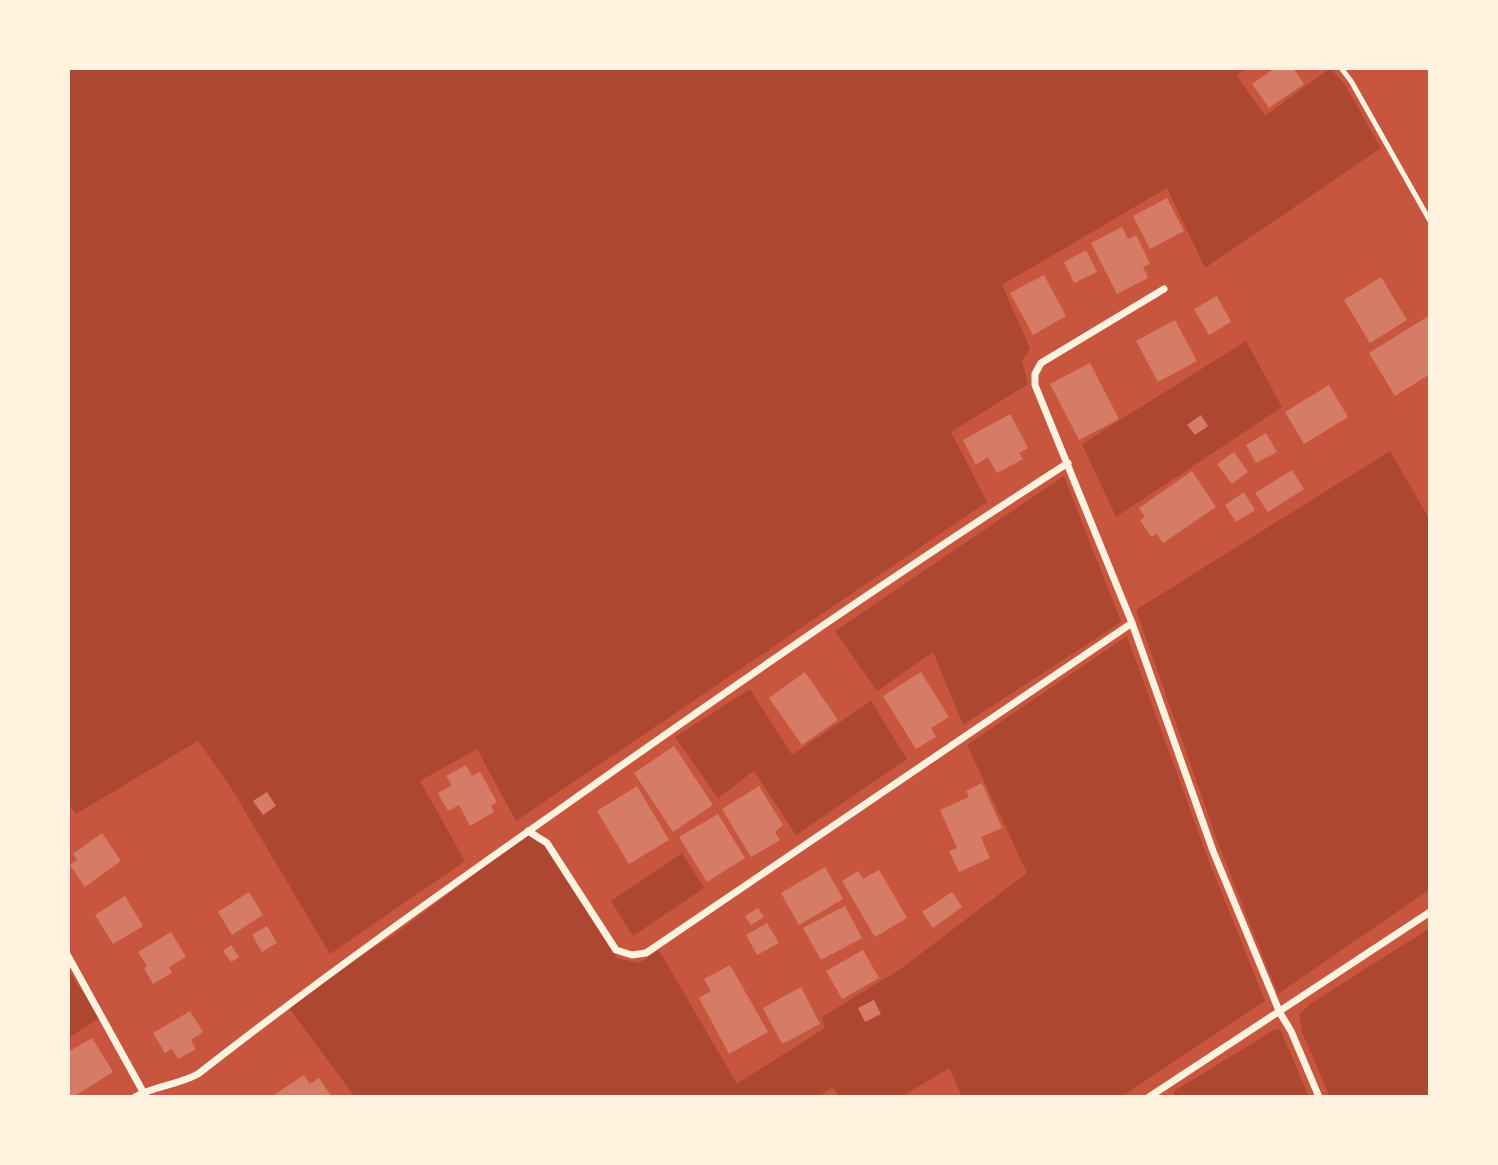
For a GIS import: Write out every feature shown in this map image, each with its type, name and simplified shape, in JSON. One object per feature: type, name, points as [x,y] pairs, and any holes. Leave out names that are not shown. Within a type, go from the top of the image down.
[{"type":"street","points":[[1164,289],[1041,363],[1035,374],[1035,385],[1132,623],[1213,851],[1280,1013],[1291,1031],[1319,1097]]},
{"type":"street","points":[[135,1097],[184,1082],[198,1074],[308,989],[690,716],[922,556],[1068,463]]},
{"type":"street","points":[[528,831],[547,843],[616,950],[632,955],[646,953],[1132,623]]},
{"type":"street","points":[[1149,1097],[1430,912]]},
{"type":"street","points":[[68,956],[145,1094]]},
{"type":"lane","points":[[1341,68],[1351,81],[1430,221]]},
{"type":"shaded area","points":[[68,68],[1247,68],[1237,76],[1265,116],[1330,68],[1345,85],[1381,148],[1205,268],[1167,188],[1002,285],[1030,348],[1022,361],[1028,384],[951,432],[987,502],[516,821],[477,749],[420,781],[465,861],[330,954],[230,786],[198,741],[76,814],[68,803]]},
{"type":"shaded area","points":[[1246,341],[1282,407],[1116,517],[1082,444]]},
{"type":"shaded area","points":[[1390,451],[1427,515],[1430,514],[1430,889],[1278,994],[1220,848],[1136,610]]},
{"type":"shaded area","points":[[1064,476],[1121,622],[963,725],[933,652],[877,691],[835,631]]},
{"type":"shaded area","points":[[1127,636],[1207,856],[1265,1001],[1121,1097],[962,1097],[949,1068],[901,1097],[839,1097],[833,1087],[818,1097],[355,1097],[289,1008],[311,986],[394,935],[527,834],[545,840],[617,958],[639,963],[659,950],[737,1084],[825,1028],[822,1017],[902,968],[1027,873],[967,745]]},
{"type":"shaded area","points":[[750,689],[792,755],[871,701],[907,759],[796,835],[754,771],[718,798],[675,737]]},
{"type":"shaded area","points":[[682,853],[704,888],[633,936],[611,901]]},
{"type":"shaded area","points":[[1430,928],[1430,1097],[1330,1097],[1302,1032],[1299,1015],[1310,1004]]},
{"type":"shaded area","points":[[68,969],[99,1018],[68,1038]]},
{"type":"shaded area","points":[[1280,1029],[1309,1097],[1174,1097],[1174,1091],[1274,1030]]},
{"type":"building","points":[[1275,68],[1293,68],[1304,84],[1269,108],[1252,84]]},
{"type":"building","points":[[1167,198],[1184,231],[1150,249],[1133,216]]},
{"type":"building","points":[[1122,227],[1128,239],[1136,235],[1150,264],[1143,267],[1148,278],[1117,294],[1091,243]]},
{"type":"building","points":[[1086,250],[1097,272],[1074,283],[1064,262]]},
{"type":"building","points":[[1044,275],[1066,316],[1033,335],[1010,293]]},
{"type":"building","points":[[1381,277],[1407,320],[1370,343],[1344,300]]},
{"type":"building","points":[[1217,296],[1231,322],[1209,335],[1194,309]]},
{"type":"building","points":[[1430,315],[1430,374],[1395,396],[1369,353]]},
{"type":"building","points":[[1175,320],[1197,361],[1158,382],[1136,341]]},
{"type":"building","points":[[1090,363],[1119,419],[1079,440],[1050,384]]},
{"type":"building","points":[[1329,385],[1348,417],[1304,444],[1285,412]]},
{"type":"building","points":[[1010,414],[1028,448],[1019,453],[1023,459],[997,473],[988,457],[976,465],[963,440]]},
{"type":"building","points":[[1201,415],[1208,426],[1195,435],[1187,425]]},
{"type":"building","points":[[1266,433],[1277,452],[1256,463],[1246,445]]},
{"type":"building","points":[[1234,452],[1248,472],[1232,484],[1217,464]]},
{"type":"building","points":[[1292,470],[1304,489],[1268,512],[1255,493]]},
{"type":"building","points":[[1192,471],[1216,507],[1163,543],[1157,534],[1151,537],[1140,520],[1145,517],[1139,508]]},
{"type":"building","points":[[1244,492],[1255,510],[1236,522],[1225,505]]},
{"type":"building","points":[[805,672],[838,720],[802,745],[769,698]]},
{"type":"building","points":[[921,672],[949,717],[931,728],[936,737],[916,749],[883,696]]},
{"type":"building","points":[[674,746],[713,805],[673,832],[634,773]]},
{"type":"building","points":[[466,765],[472,776],[480,772],[497,802],[491,806],[494,812],[470,826],[459,805],[448,811],[438,793],[452,785],[446,776]]},
{"type":"building","points":[[982,783],[1002,828],[981,837],[990,858],[959,872],[949,851],[957,848],[940,810],[969,797],[966,791]]},
{"type":"building","points":[[637,786],[669,840],[629,864],[597,811]]},
{"type":"building","points":[[759,786],[783,825],[775,832],[780,840],[751,857],[722,809]]},
{"type":"building","points":[[267,792],[276,806],[263,815],[253,801]]},
{"type":"building","points":[[718,814],[745,858],[707,882],[679,837]]},
{"type":"building","points":[[102,833],[121,861],[85,887],[70,865],[77,860],[73,854]]},
{"type":"building","points":[[825,867],[843,899],[799,925],[781,893]]},
{"type":"building","points":[[879,870],[907,918],[875,937],[842,881],[858,871],[863,879]]},
{"type":"building","points":[[249,892],[263,915],[232,935],[218,912]]},
{"type":"building","points":[[952,892],[962,907],[933,928],[922,912]]},
{"type":"building","points":[[125,896],[143,926],[113,944],[95,915]]},
{"type":"building","points":[[845,906],[862,938],[821,960],[803,928]]},
{"type":"building","points":[[758,908],[764,917],[751,925],[745,916]]},
{"type":"building","points":[[767,923],[779,943],[757,955],[746,935]]},
{"type":"building","points":[[267,926],[277,943],[262,952],[252,935]]},
{"type":"building","points":[[171,932],[186,957],[169,967],[172,973],[153,984],[144,968],[147,966],[138,952]]},
{"type":"building","points":[[231,945],[239,957],[231,962],[223,951]]},
{"type":"building","points":[[863,950],[879,978],[842,999],[826,971]]},
{"type":"building","points":[[730,965],[768,1032],[729,1054],[699,998],[711,991],[704,979]]},
{"type":"building","points":[[801,987],[820,1024],[782,1044],[763,1008]]},
{"type":"building","points":[[874,1000],[881,1014],[865,1022],[858,1008]]},
{"type":"building","points":[[190,1011],[203,1032],[191,1040],[196,1049],[178,1059],[172,1049],[165,1053],[153,1033]]},
{"type":"building","points":[[92,1038],[113,1072],[73,1097],[68,1097],[68,1052]]},
{"type":"building","points":[[304,1075],[310,1084],[319,1078],[332,1097],[271,1097]]}]
